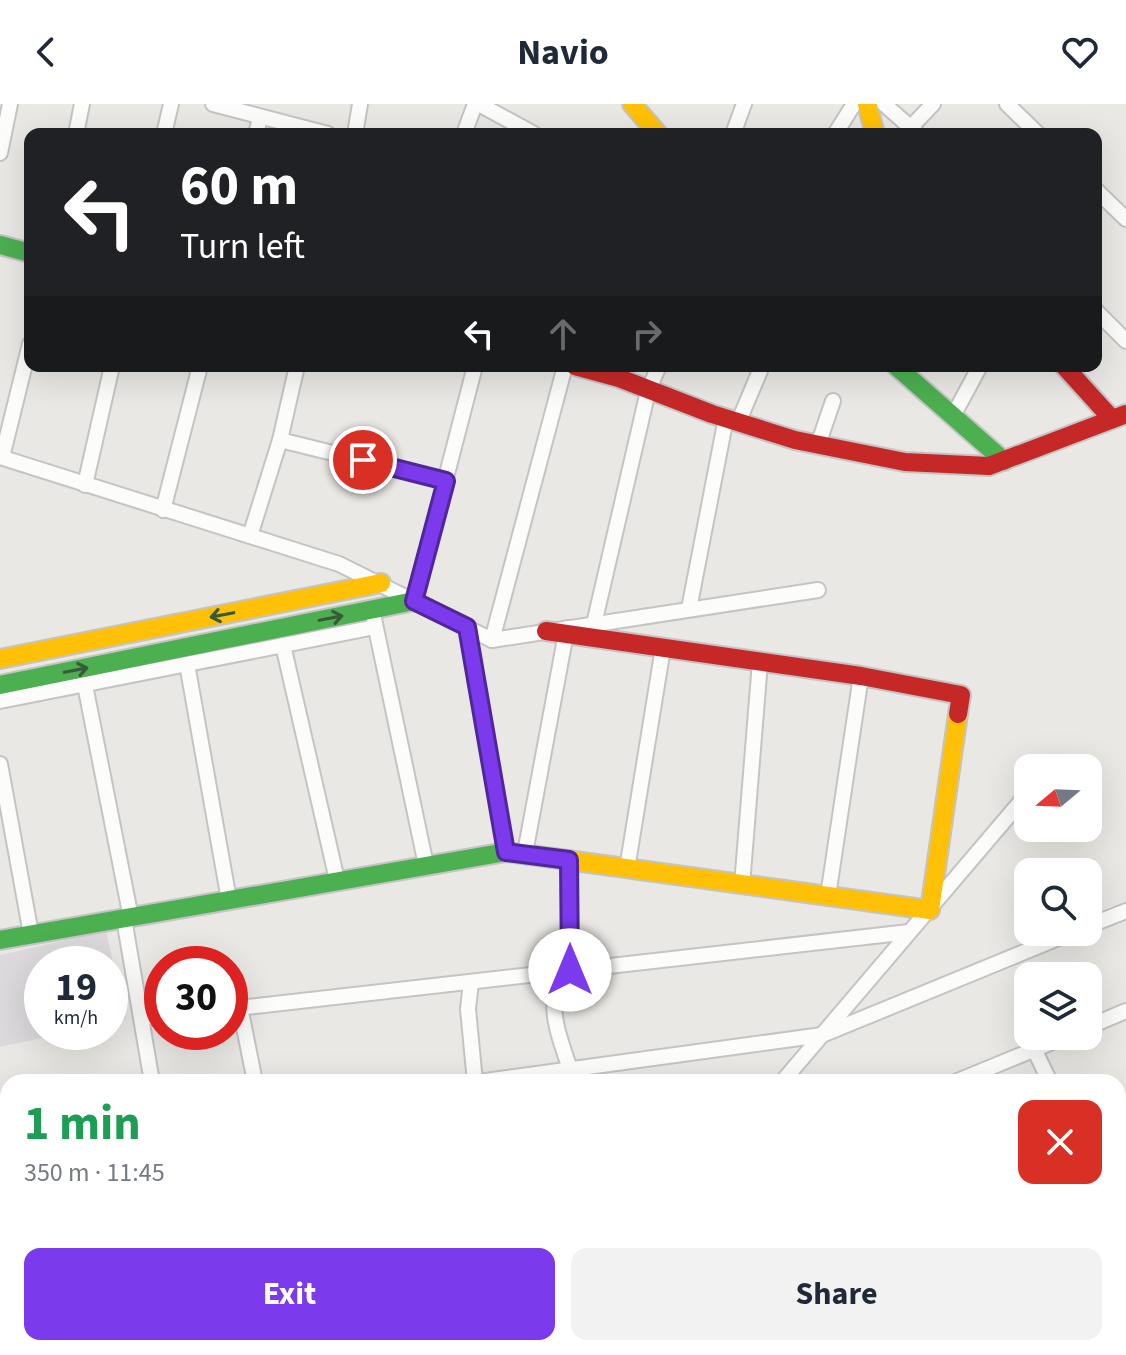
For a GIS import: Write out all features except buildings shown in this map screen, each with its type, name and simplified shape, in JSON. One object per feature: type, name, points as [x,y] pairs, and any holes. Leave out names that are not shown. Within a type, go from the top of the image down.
[{"type":"street","points":[[0,153],[10,104]]},
{"type":"street","points":[[77,128],[82,104]]},
{"type":"street","points":[[165,128],[171,104]]},
{"type":"street","points":[[213,104],[302,128]]},
{"type":"street","points":[[356,128],[360,104]]},
{"type":"street","points":[[467,128],[477,104],[523,128]]},
{"type":"street","points":[[735,128],[744,104]]},
{"type":"street","points":[[839,128],[854,104]]},
{"type":"street","points":[[867,104],[873,128]]},
{"type":"street","points":[[884,104],[911,128]]},
{"type":"street","points":[[916,128],[933,104]]},
{"type":"street","points":[[1007,104],[1032,128]]},
{"type":"street","points":[[641,107],[654,128]]},
{"type":"street","points":[[258,128],[260,118]]},
{"type":"street","points":[[1102,196],[1126,219]]},
{"type":"street","points":[[0,245],[24,251]]},
{"type":"street","points":[[1102,317],[1126,341]]},
{"type":"street","points":[[24,367],[1,457],[339,564],[492,640],[546,631],[566,631],[861,676],[961,695],[930,910]]},
{"type":"street","points":[[85,485],[111,372]]},
{"type":"street","points":[[163,510],[198,372]]},
{"type":"street","points":[[250,536],[280,440],[296,372]]},
{"type":"street","points":[[414,601],[473,372]]},
{"type":"street","points":[[492,640],[563,372]]},
{"type":"street","points":[[597,372],[732,420],[818,445],[905,462],[989,466],[1119,417],[1070,372]]},
{"type":"street","points":[[594,624],[648,391],[656,372]]},
{"type":"street","points":[[689,609],[732,420],[759,372]]},
{"type":"street","points":[[903,372],[1004,461]]},
{"type":"street","points":[[953,416],[977,372]]},
{"type":"street","points":[[818,445],[833,401]]},
{"type":"street","points":[[280,440],[446,481]]},
{"type":"street","points":[[0,659],[381,583]]},
{"type":"street","points":[[566,631],[594,624],[818,590]]},
{"type":"street","points":[[0,701],[283,645],[374,618],[414,601]]},
{"type":"street","points":[[0,685],[374,618]]},
{"type":"street","points":[[374,618],[426,865]]},
{"type":"street","points":[[467,627],[515,853]]},
{"type":"street","points":[[515,853],[566,631]]},
{"type":"street","points":[[283,645],[337,880]]},
{"type":"street","points":[[627,869],[663,648]]},
{"type":"street","points":[[742,885],[760,662]]},
{"type":"street","points":[[187,664],[229,900]]},
{"type":"street","points":[[828,896],[861,676]]},
{"type":"street","points":[[85,685],[128,919],[151,1074]]},
{"type":"street","points":[[0,764],[31,934]]},
{"type":"street","points":[[789,1074],[1014,810]]},
{"type":"street","points":[[0,853],[16,850]]},
{"type":"street","points":[[0,940],[337,880],[515,853],[930,910]]},
{"type":"street","points":[[569,860],[570,970],[560,984],[554,1001],[570,1069]]},
{"type":"street","points":[[1102,920],[1126,911]]},
{"type":"street","points":[[248,1007],[909,932]]},
{"type":"street","points":[[536,1074],[822,1035],[1039,946]]},
{"type":"street","points":[[471,982],[468,1009],[480,1074]]},
{"type":"street","points":[[1102,1021],[1126,1011]]},
{"type":"street","points":[[246,1050],[253,1074]]},
{"type":"street","points":[[974,1074],[1032,1050]]},
{"type":"street","points":[[1034,1050],[1046,1074]]},
{"type":"shaded area","points":[[106,931],[109,946],[40,946]]},
{"type":"shaded area","points":[[24,950],[24,1042],[0,1047],[0,955]]},
{"type":"traffic: fast","points":[[0,245],[24,251]]},
{"type":"traffic: fast","points":[[903,372],[1004,461]]},
{"type":"traffic: fast","points":[[0,685],[414,601]]},
{"type":"traffic: fast","points":[[0,940],[506,852],[553,858]]},
{"type":"traffic: slow","points":[[632,104],[653,128]]},
{"type":"traffic: slow","points":[[867,104],[873,128]]},
{"type":"traffic: slow","points":[[0,659],[381,583]]},
{"type":"traffic: slow","points":[[553,858],[930,910],[958,714]]},
{"type":"traffic: jam","points":[[597,372],[795,440],[905,462],[989,466],[1126,414]]},
{"type":"traffic: jam","points":[[1069,372],[1112,419]]},
{"type":"traffic: jam","points":[[546,631],[861,676],[961,695],[958,714]]},
{"type":"route","points":[[363,460],[446,481],[414,601],[467,627],[506,852],[569,860],[570,970]]}]
